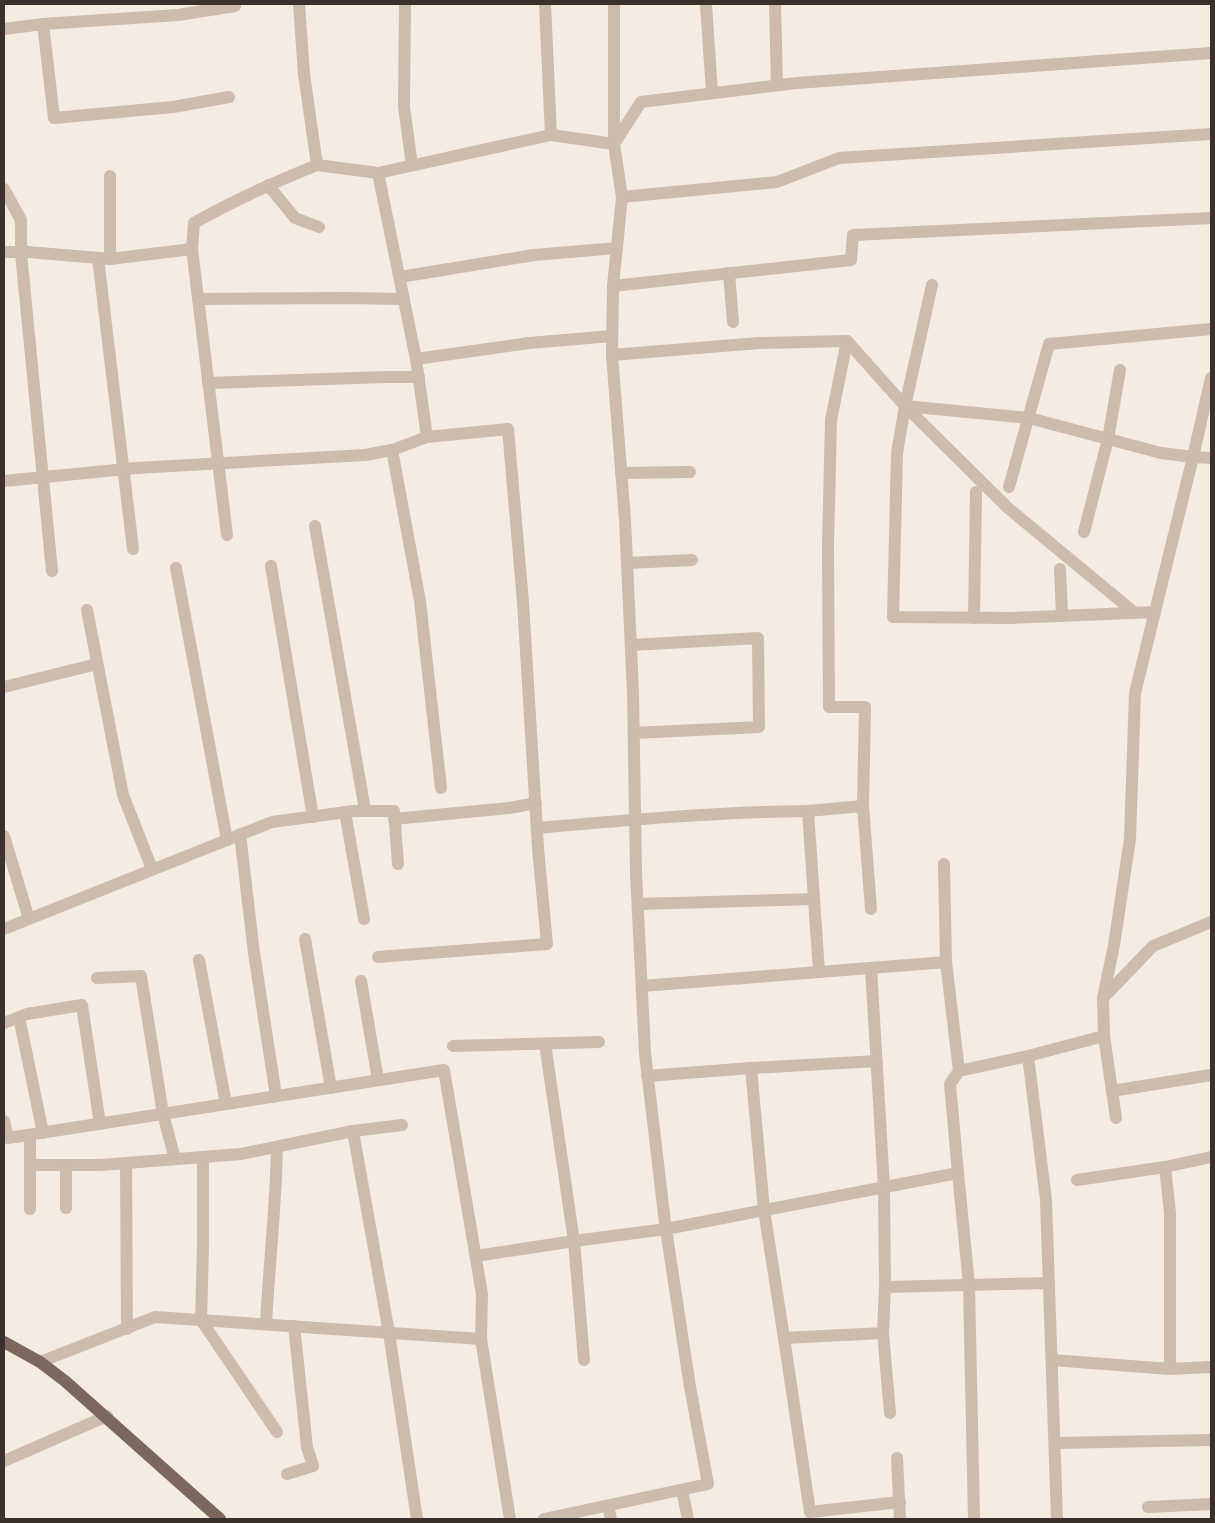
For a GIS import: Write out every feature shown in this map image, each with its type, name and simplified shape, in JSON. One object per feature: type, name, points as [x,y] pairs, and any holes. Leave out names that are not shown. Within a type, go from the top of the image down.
[{"type":"main road","points":[[4,1342],[40,1362],[65,1381],[107,1416],[220,1519]]},
{"type":"street","points":[[299,4],[304,74],[317,165]]},
{"type":"street","points":[[405,4],[404,107],[412,165]]},
{"type":"street","points":[[545,4],[551,135]]},
{"type":"street","points":[[544,1519],[708,1484],[690,1386],[666,1229],[647,1076],[638,904],[631,645],[612,355],[613,286],[622,197],[614,144],[614,4]]},
{"type":"street","points":[[706,4],[712,93]]},
{"type":"street","points":[[774,4],[778,85]]},
{"type":"street","points":[[4,30],[43,24],[178,15],[235,6]]},
{"type":"street","points":[[43,24],[54,118],[173,107],[229,97]]},
{"type":"street","points":[[614,144],[641,102],[778,85],[1211,52]]},
{"type":"street","points":[[622,197],[777,182],[839,158],[1211,134]]},
{"type":"street","points":[[227,535],[192,249],[194,223],[268,185],[317,165],[378,173],[551,135],[614,144]]},
{"type":"street","points":[[378,173],[416,359],[426,437]]},
{"type":"street","points":[[110,176],[104,258],[133,549]]},
{"type":"street","points":[[268,185],[295,218],[319,227]]},
{"type":"street","points":[[4,190],[21,220],[21,252],[52,571]]},
{"type":"street","points":[[613,286],[851,260],[852,235],[1211,218]]},
{"type":"street","points":[[400,277],[534,255],[617,248]]},
{"type":"street","points":[[4,252],[104,258],[192,249]]},
{"type":"street","points":[[729,273],[733,322]]},
{"type":"street","points":[[932,285],[905,406],[897,453],[894,617],[974,618],[1155,612]]},
{"type":"street","points":[[198,299],[404,299]]},
{"type":"street","points":[[1009,487],[1049,344],[1211,329]]},
{"type":"street","points":[[416,359],[529,343],[612,336]]},
{"type":"street","points":[[847,342],[831,420],[828,546],[829,707],[864,707],[863,806],[871,909]]},
{"type":"street","points":[[612,355],[759,343],[847,342],[905,406],[1008,508],[1135,613]]},
{"type":"street","points":[[1084,532],[1108,439],[1120,370]]},
{"type":"street","points":[[208,383],[418,377]]},
{"type":"street","points":[[1116,1118],[1104,1036],[1103,998],[1114,946],[1130,840],[1135,693],[1209,394],[1211,378]]},
{"type":"street","points":[[905,406],[1029,418],[1161,453],[1211,458]]},
{"type":"street","points":[[4,481],[124,469],[365,455],[392,450],[426,437],[508,429],[523,602],[537,828],[547,944],[378,957]]},
{"type":"street","points":[[392,450],[420,602],[441,788]]},
{"type":"street","points":[[621,473],[690,472]]},
{"type":"street","points":[[974,618],[976,492]]},
{"type":"street","points":[[315,526],[365,810]]},
{"type":"street","points":[[627,563],[692,560]]},
{"type":"street","points":[[271,566],[313,817]]},
{"type":"street","points":[[176,568],[227,840]]},
{"type":"street","points":[[1060,569],[1062,616]]},
{"type":"street","points":[[87,610],[123,795],[152,869]]},
{"type":"street","points":[[631,645],[758,638],[759,727],[634,733]]},
{"type":"street","points":[[4,687],[97,664]]},
{"type":"street","points":[[394,819],[509,808],[536,802]]},
{"type":"street","points":[[537,828],[863,806]]},
{"type":"street","points":[[4,930],[272,822],[365,810],[394,811],[398,864]]},
{"type":"street","points":[[808,811],[819,972]]},
{"type":"street","points":[[345,812],[364,919]]},
{"type":"street","points":[[240,834],[254,953],[276,1096]]},
{"type":"street","points":[[4,836],[29,919]]},
{"type":"street","points":[[944,864],[946,962],[959,1071],[950,1084],[969,1285],[974,1519]]},
{"type":"street","points":[[638,904],[814,899]]},
{"type":"street","points":[[1103,998],[1153,946],[1211,922]]},
{"type":"street","points":[[306,939],[331,1088]]},
{"type":"street","points":[[199,960],[226,1104]]},
{"type":"street","points":[[642,986],[946,962]]},
{"type":"street","points":[[871,968],[884,1187],[885,1287],[883,1333],[890,1413]]},
{"type":"street","points":[[96,978],[141,976],[163,1114],[175,1159]]},
{"type":"street","points":[[361,981],[378,1080]]},
{"type":"street","points":[[4,1024],[27,1014],[82,1005],[100,1124]]},
{"type":"street","points":[[18,1017],[36,1134],[30,1165],[30,1209]]},
{"type":"street","points":[[959,1071],[1028,1056],[1104,1036]]},
{"type":"street","points":[[454,1046],[599,1042]]},
{"type":"street","points":[[545,1044],[574,1241],[584,1360]]},
{"type":"street","points":[[1028,1056],[1046,1200],[1057,1519]]},
{"type":"street","points":[[647,1076],[877,1061]]},
{"type":"street","points":[[751,1068],[764,1210],[810,1512],[900,1502]]},
{"type":"street","points":[[4,1121],[8,1138],[444,1070],[482,1294],[482,1339],[510,1519]]},
{"type":"street","points":[[1112,1090],[1211,1075]]},
{"type":"street","points":[[30,1165],[101,1165],[241,1154],[353,1131],[402,1125]]},
{"type":"street","points":[[353,1131],[389,1332],[416,1519]]},
{"type":"street","points":[[266,1324],[269,1264],[276,1195],[277,1146]]},
{"type":"street","points":[[202,1157],[203,1247],[201,1320],[277,1432]]},
{"type":"street","points":[[1077,1180],[1165,1167],[1211,1157]]},
{"type":"street","points":[[126,1163],[127,1328]]},
{"type":"street","points":[[66,1165],[66,1208]]},
{"type":"street","points":[[1165,1167],[1170,1213],[1170,1369]]},
{"type":"street","points":[[476,1256],[666,1229],[958,1173]]},
{"type":"street","points":[[885,1287],[1049,1283]]},
{"type":"street","points":[[40,1362],[155,1317],[482,1339]]},
{"type":"street","points":[[287,1474],[313,1466],[307,1447],[294,1326]]},
{"type":"street","points":[[784,1338],[883,1333]]},
{"type":"street","points":[[1052,1360],[1170,1369],[1211,1367]]},
{"type":"street","points":[[4,1461],[107,1416]]},
{"type":"street","points":[[1055,1443],[1211,1440]]},
{"type":"street","points":[[897,1458],[900,1519]]},
{"type":"street","points":[[682,1490],[688,1519]]},
{"type":"street","points":[[1148,1507],[1211,1504]]},
{"type":"street","points":[[608,1506],[611,1519]]}]
